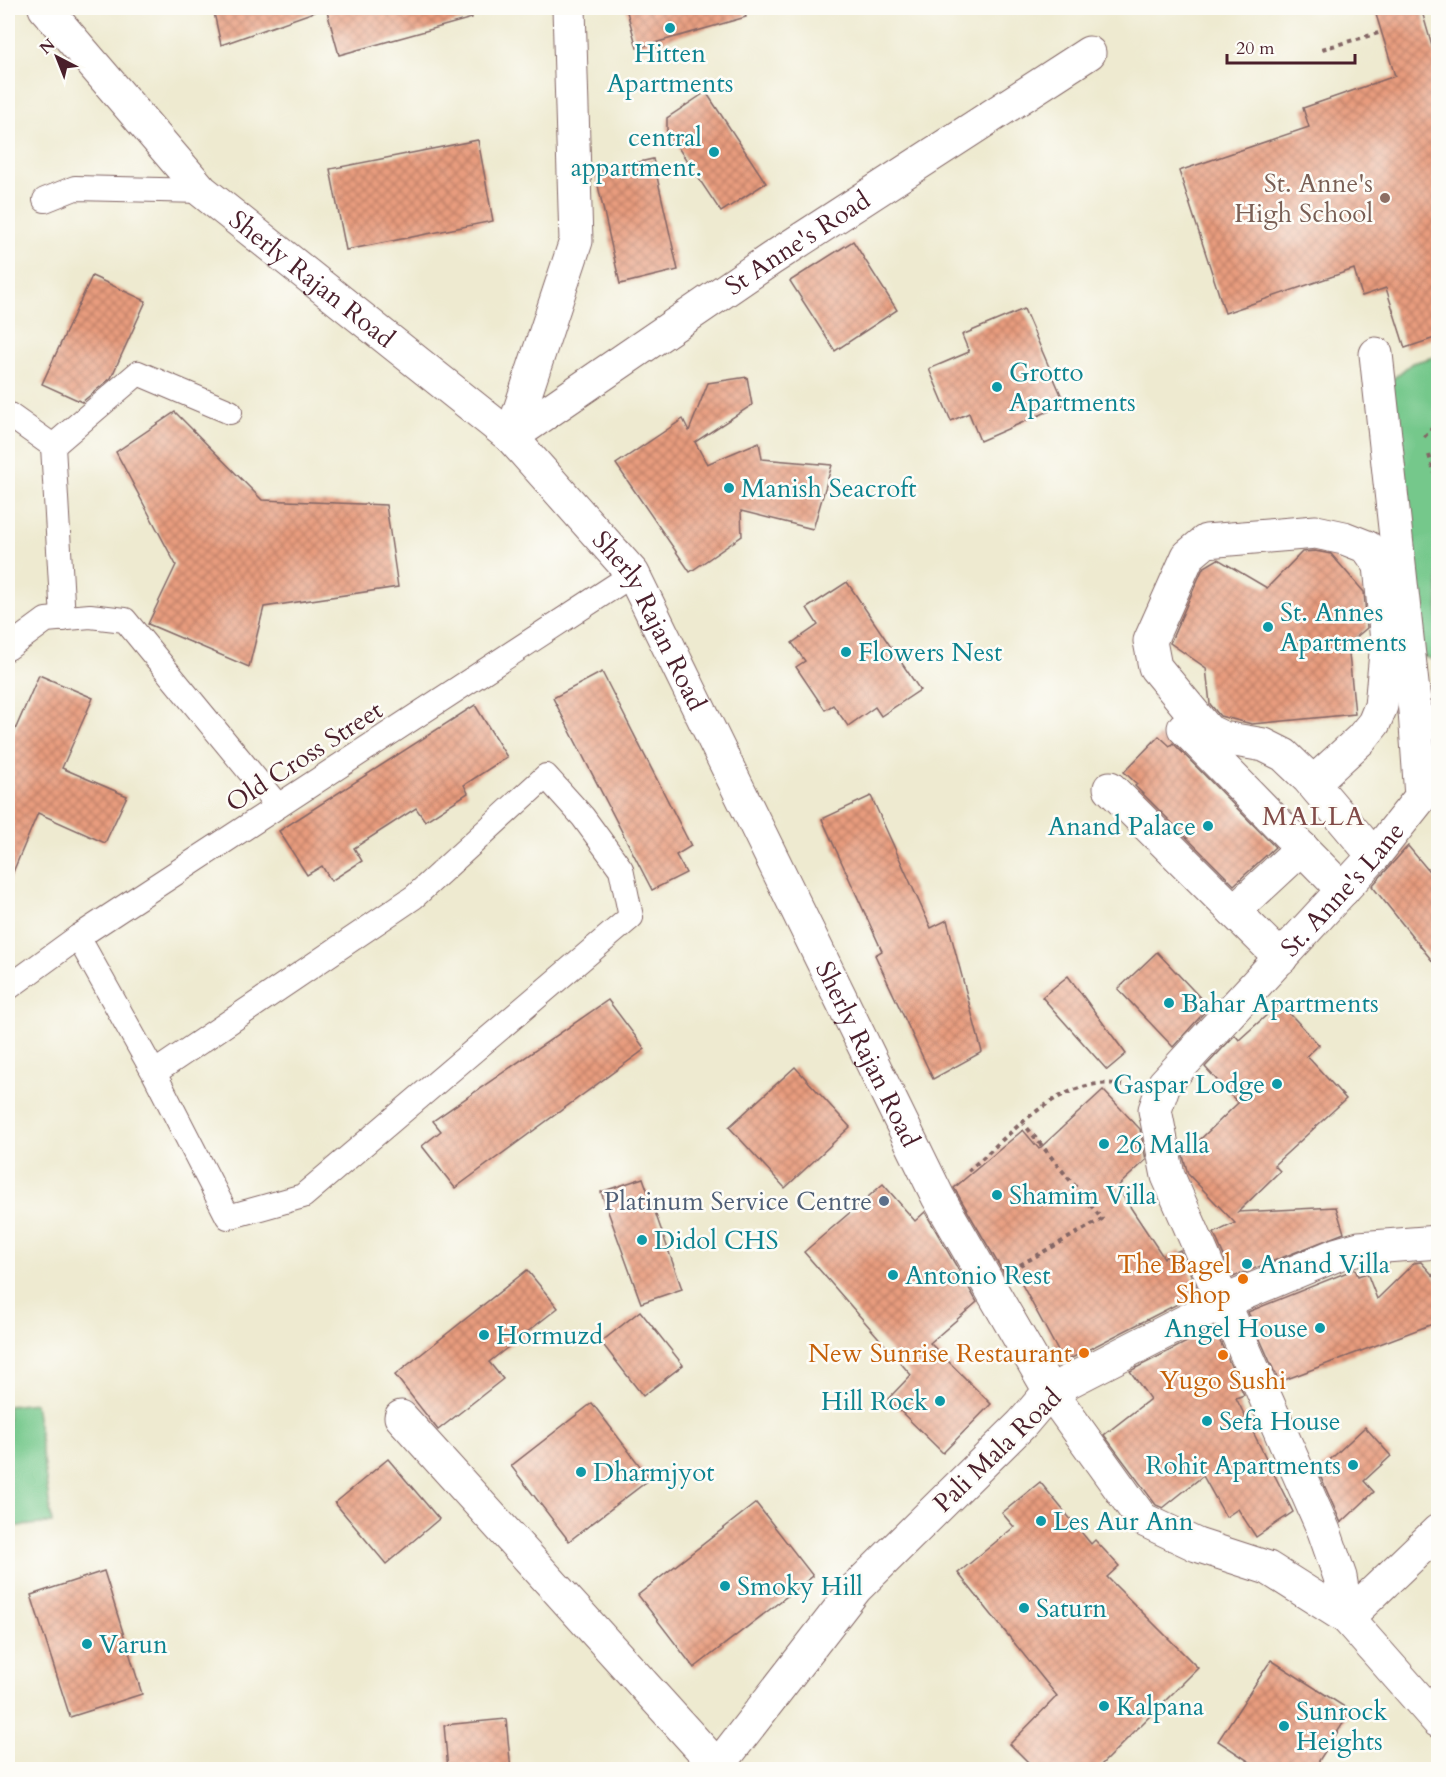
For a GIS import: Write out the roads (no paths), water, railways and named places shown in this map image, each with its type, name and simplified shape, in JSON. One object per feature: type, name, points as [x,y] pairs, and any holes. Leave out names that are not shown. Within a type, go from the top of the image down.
[{"type":"street","name":"Sherly Rajan Road","points":[[45,8],[202,191],[511,437],[633,574],[938,1197],[1050,1391],[1142,1519],[1197,1545],[1268,1568],[1347,1618],[1438,1721]]},
{"type":"street","points":[[511,437],[576,241],[569,8]]},
{"type":"street","name":"St Anne's Road","points":[[511,437],[771,259],[1089,53]]},
{"type":"street","name":"St. Anne's Lane","points":[[1347,1618],[1340,1577],[1324,1531],[1168,1176],[1155,1110],[1164,1084],[1374,856],[1421,797],[1415,711],[1376,354]]},
{"type":"street","points":[[1312,783],[1362,739],[1374,723],[1381,706],[1387,642],[1380,566],[1367,547],[1344,538],[1316,532],[1206,541],[1188,556],[1150,641],[1155,667],[1208,731],[1223,738],[1243,740],[1284,755],[1312,783],[1374,856]]},
{"type":"street","points":[[1174,718],[1343,890]]},
{"type":"street","points":[[1110,788],[1281,958]]},
{"type":"street","points":[[1234,911],[1302,848]]},
{"type":"street","name":"Pali Mala Road","points":[[716,1768],[856,1588],[1022,1424],[1050,1391],[1223,1302],[1338,1254],[1359,1248],[1438,1242]]},
{"type":"street","points":[[401,1417],[716,1768]]},
{"type":"street","points":[[1347,1618],[1438,1531]]},
{"type":"lane","points":[[45,200],[75,188],[202,191]]},
{"type":"lane","points":[[53,446],[138,373],[230,412]]},
{"type":"lane","points":[[8,414],[53,446]]},
{"type":"lane","points":[[53,446],[63,619]]},
{"type":"lane","name":"Old Cross Street","points":[[8,988],[78,937],[633,574]]},
{"type":"lane","points":[[8,648],[46,620],[90,616],[125,620],[278,806]]},
{"type":"lane","points":[[78,937],[154,1072],[228,1217],[303,1196],[631,917],[621,868],[583,817],[546,776],[414,897],[154,1072]]},
{"type":"place","name":"Hitten Apartments","points":[[670,28]]},
{"type":"place","name":"central appartment.","points":[[714,152]]},
{"type":"place","name":"St. Anne's High School","points":[[1385,198]]},
{"type":"place","name":"Grotto Apartments","points":[[997,387]]},
{"type":"place","name":"Manish Seacroft","points":[[729,488]]},
{"type":"place","name":"St. Annes Apartments","points":[[1268,627]]},
{"type":"place","name":"Flowers Nest","points":[[846,652]]},
{"type":"place","name":"Anand Palace","points":[[1208,826]]},
{"type":"place","name":"Bahar Apartments","points":[[1169,1003]]},
{"type":"place","name":"Gaspar Lodge","points":[[1277,1084]]},
{"type":"place","name":"26 Malla","points":[[1104,1144]]},
{"type":"place","name":"Shamim Villa","points":[[997,1195]]},
{"type":"place","name":"Platinum Service Centre","points":[[884,1201]]},
{"type":"place","name":"Didol CHS","points":[[642,1240]]},
{"type":"place","name":"Anand Villa","points":[[1247,1264]]},
{"type":"place","name":"Antonio Rest","points":[[893,1275]]},
{"type":"place","name":"The Bagel Shop","points":[[1243,1279]]},
{"type":"place","name":"Angel House","points":[[1320,1328]]},
{"type":"place","name":"Hormuzd","points":[[484,1335]]},
{"type":"place","name":"New Sunrise Restaurant","points":[[1084,1353]]},
{"type":"place","name":"Yugo Sushi","points":[[1223,1355]]},
{"type":"place","name":"Hill Rock","points":[[940,1401]]},
{"type":"place","name":"Sefa House","points":[[1207,1421]]},
{"type":"place","name":"Rohit Apartments","points":[[1353,1465]]},
{"type":"place","name":"Dharmjyot","points":[[581,1472]]},
{"type":"place","name":"Les Aur Ann","points":[[1041,1521]]},
{"type":"place","name":"Smoky Hill","points":[[725,1586]]},
{"type":"place","name":"Saturn","points":[[1024,1608]]},
{"type":"place","name":"Varun","points":[[87,1644]]},
{"type":"place","name":"Kalpana","points":[[1104,1706]]},
{"type":"place","name":"Sunrock Heights","points":[[1284,1726]]},
{"type":"district","name":"MALLA","points":[[1314,816]]}]
